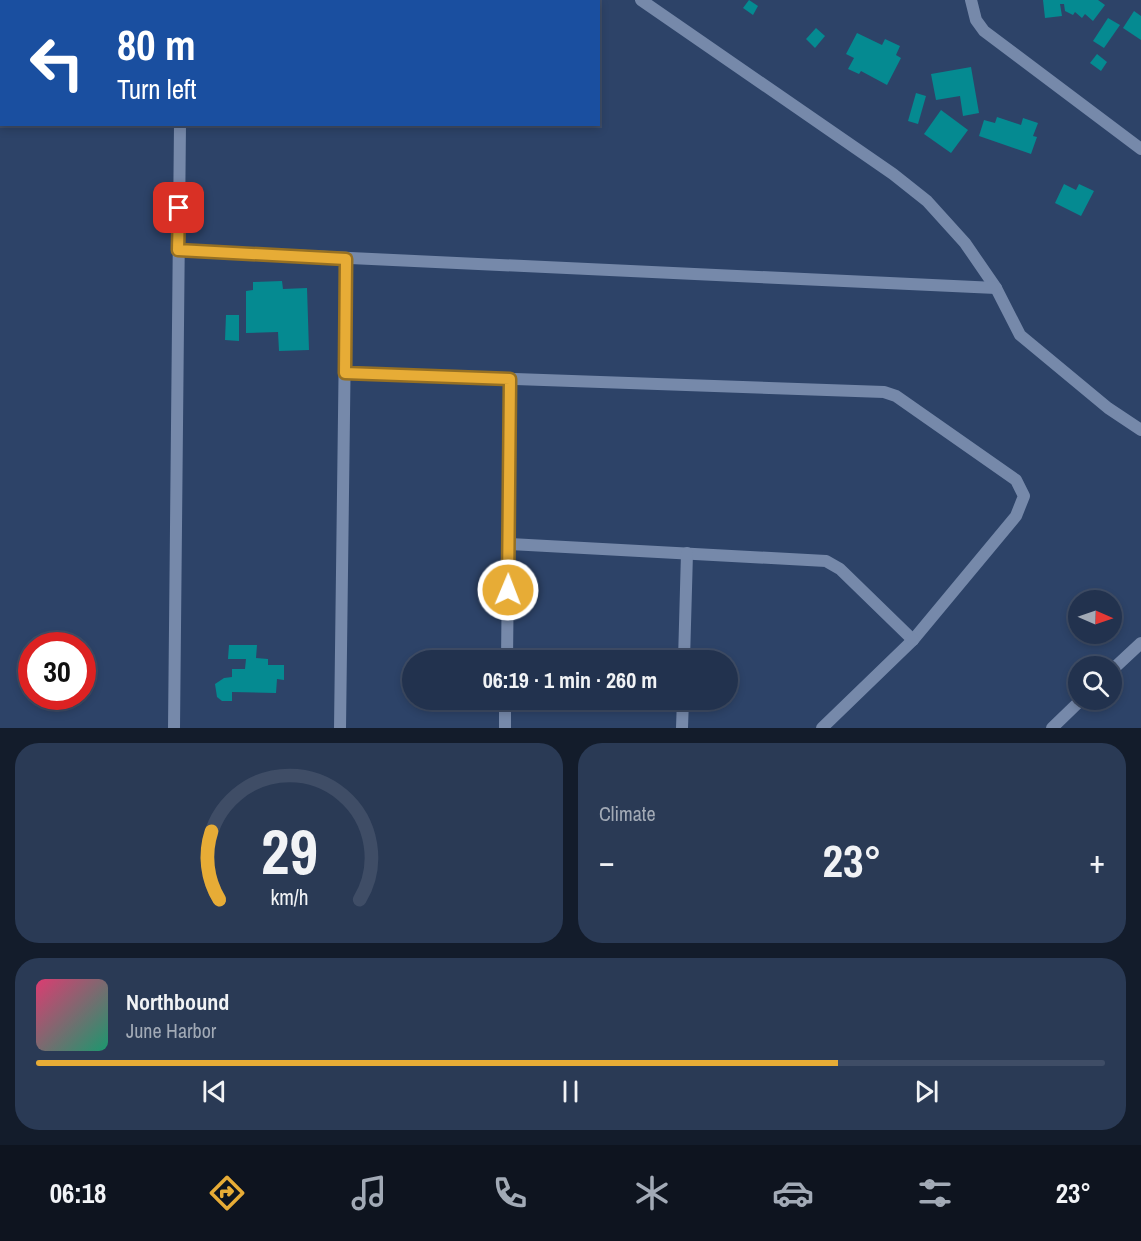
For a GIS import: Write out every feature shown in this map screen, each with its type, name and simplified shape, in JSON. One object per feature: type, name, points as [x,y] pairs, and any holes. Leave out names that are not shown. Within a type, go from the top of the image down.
[{"type":"street","points":[[641,0],[927,201],[965,243],[996,288],[1020,335],[1108,408],[1141,430]]},
{"type":"street","points":[[970,0],[976,21],[984,31],[1141,149]]},
{"type":"street","points":[[174,728],[180,126]]},
{"type":"street","points":[[178,250],[996,288]]},
{"type":"street","points":[[340,728],[346,259]]},
{"type":"street","points":[[345,373],[884,392],[896,396],[1016,480],[1024,496],[1016,516],[913,640],[822,728]]},
{"type":"street","points":[[507,650],[510,379]]},
{"type":"street","points":[[510,544],[826,561],[840,568],[913,640]]},
{"type":"street","points":[[684,650],[687,553]]},
{"type":"street","points":[[1122,660],[1141,642]]},
{"type":"street","points":[[505,728],[506,710]]},
{"type":"street","points":[[682,728],[683,710]]},
{"type":"street","points":[[1052,728],[1071,710]]},
{"type":"building","points":[[749,0],[758,6],[753,15],[743,8]]},
{"type":"building","points":[[1043,0],[1098,0],[1105,5],[1093,21],[1085,14],[1082,18],[1075,12],[1073,15],[1065,11],[1064,4],[1060,4],[1062,16],[1045,18]]},
{"type":"building","points":[[1134,11],[1141,16],[1141,40],[1123,28]]},
{"type":"building","points":[[1108,18],[1120,25],[1104,48],[1093,41]]},
{"type":"building","points":[[816,28],[825,36],[815,48],[806,39]]},
{"type":"building","points":[[857,33],[882,45],[885,39],[900,46],[896,55],[901,58],[887,85],[861,71],[859,74],[848,69],[854,58],[846,54]]},
{"type":"building","points":[[1097,54],[1107,62],[1101,71],[1090,63]]},
{"type":"building","points":[[971,67],[979,113],[963,116],[960,96],[936,100],[931,74]]},
{"type":"building","points":[[916,93],[926,96],[918,124],[908,121]]},
{"type":"building","points":[[941,110],[968,130],[951,153],[924,134]]},
{"type":"building","points":[[997,117],[1021,125],[1023,118],[1038,123],[1033,136],[1037,137],[1031,154],[979,136],[984,120],[995,123]]},
{"type":"building","points":[[1064,184],[1076,190],[1079,184],[1094,191],[1081,216],[1055,203]]},
{"type":"building","points":[[282,281],[283,289],[307,288],[309,350],[279,351],[278,332],[246,333],[246,291],[253,290],[253,282]]},
{"type":"building","points":[[226,315],[239,315],[239,341],[225,340]]},
{"type":"building","points":[[229,645],[257,645],[256,658],[268,659],[268,665],[284,665],[284,680],[277,679],[276,693],[232,692],[232,701],[222,701],[217,697],[215,684],[224,678],[232,677],[232,669],[245,669],[246,659],[228,659]]},
{"type":"route","points":[[179,208],[178,250],[346,259],[345,373],[510,379],[508,590]]}]
